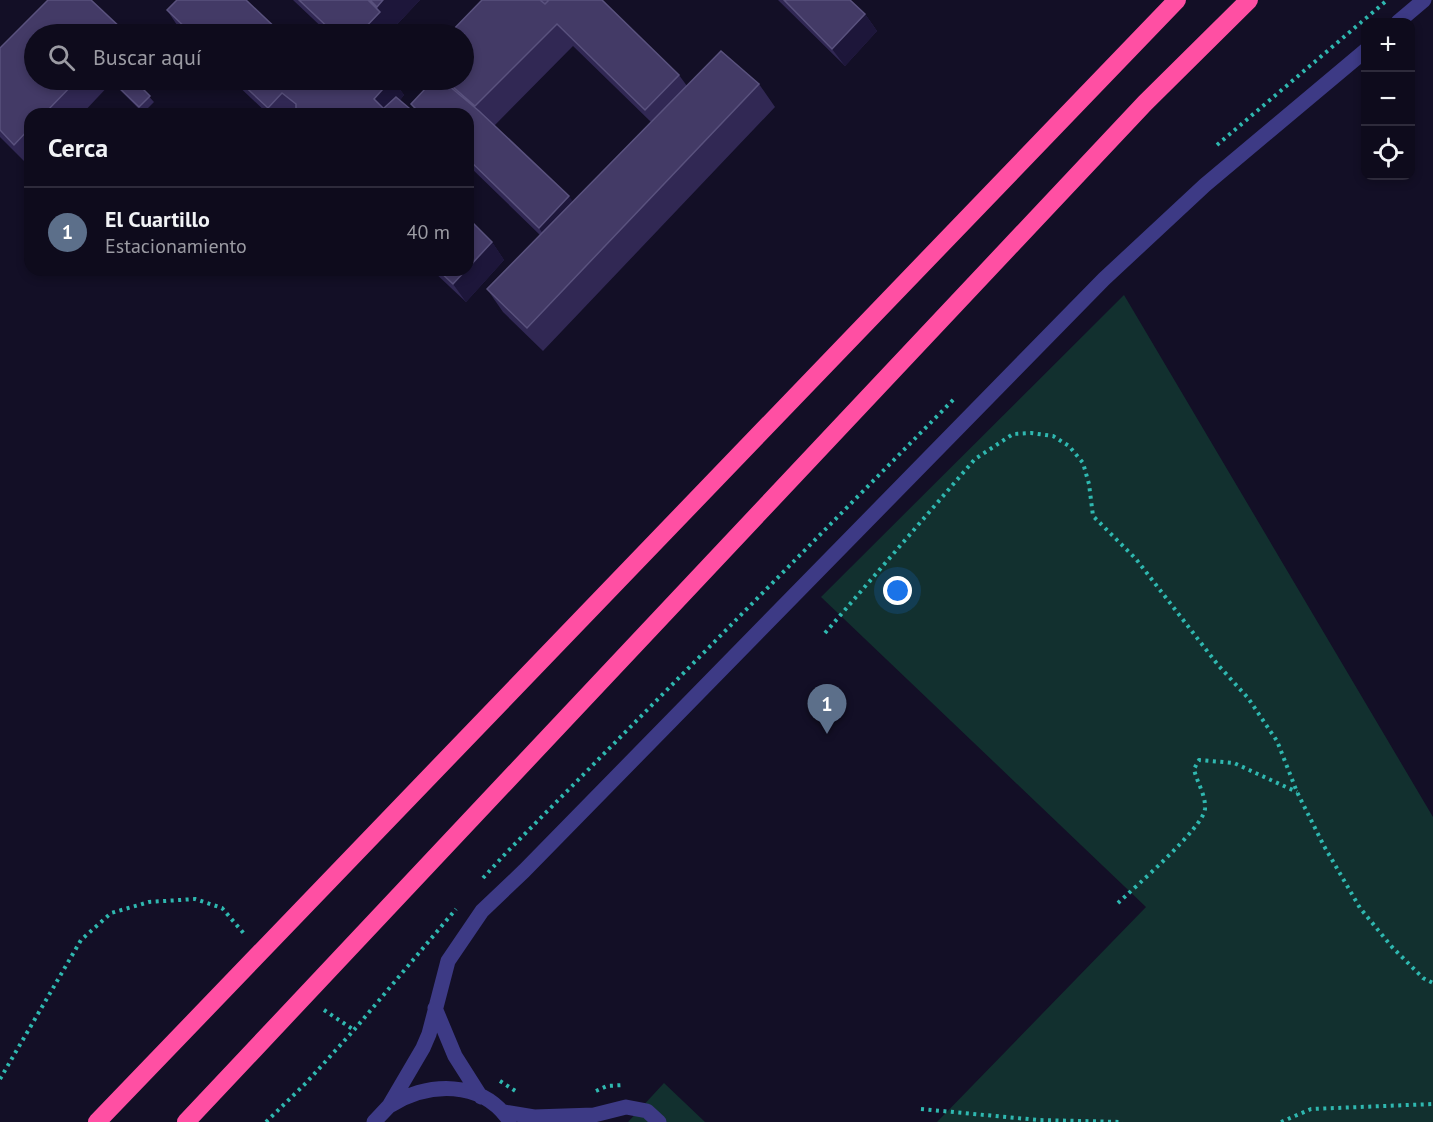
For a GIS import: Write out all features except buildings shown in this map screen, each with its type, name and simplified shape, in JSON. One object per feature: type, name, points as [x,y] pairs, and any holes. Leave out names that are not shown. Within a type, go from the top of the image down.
[{"type":"highway","points":[[97,1122],[1177,0]]},
{"type":"highway","points":[[186,1122],[1129,120],[1249,0]]},
{"type":"street","points":[[1403,18],[1424,0]]},
{"type":"street","points":[[374,1122],[389,1106],[423,1048],[448,962],[482,911],[524,871],[1104,279],[1205,186],[1361,53]]},
{"type":"street","points":[[435,1008],[455,1056],[481,1097]]},
{"type":"street","points":[[389,1106],[418,1091],[436,1089],[467,1091],[492,1102],[508,1117],[589,1118],[626,1107],[647,1111],[659,1122]]},
{"type":"path","points":[[825,633],[975,459],[1013,434],[1032,433],[1053,436],[1069,446],[1083,463],[1089,484],[1093,516],[1136,559],[1218,665],[1248,698],[1277,741],[1297,792],[1324,846],[1360,908],[1392,947],[1422,978],[1433,984]]},
{"type":"path","points":[[1118,903],[1195,829],[1205,811],[1204,795],[1194,769],[1199,760],[1234,763],[1297,792]]},
{"type":"path","points":[[507,852],[524,871]]},
{"type":"path","points":[[0,1079],[81,940],[111,913],[149,902],[195,899],[222,908],[247,936]]},
{"type":"path","points":[[266,1122],[306,1083],[354,1030],[324,1010]]},
{"type":"path","points":[[493,1076],[520,1094]]},
{"type":"path","points":[[592,1093],[607,1086],[624,1085]]},
{"type":"path","points":[[1281,1122],[1311,1109],[1433,1104]]},
{"type":"path","points":[[921,1109],[1038,1120],[1123,1122]]},
{"type":"green space","points":[[1124,295],[1433,817],[1433,1122],[937,1122],[1146,907],[821,597]]},
{"type":"green space","points":[[664,1083],[705,1122],[628,1122]]},
{"type":"place","name":"El Cuartillo","points":[[827,734]]}]
